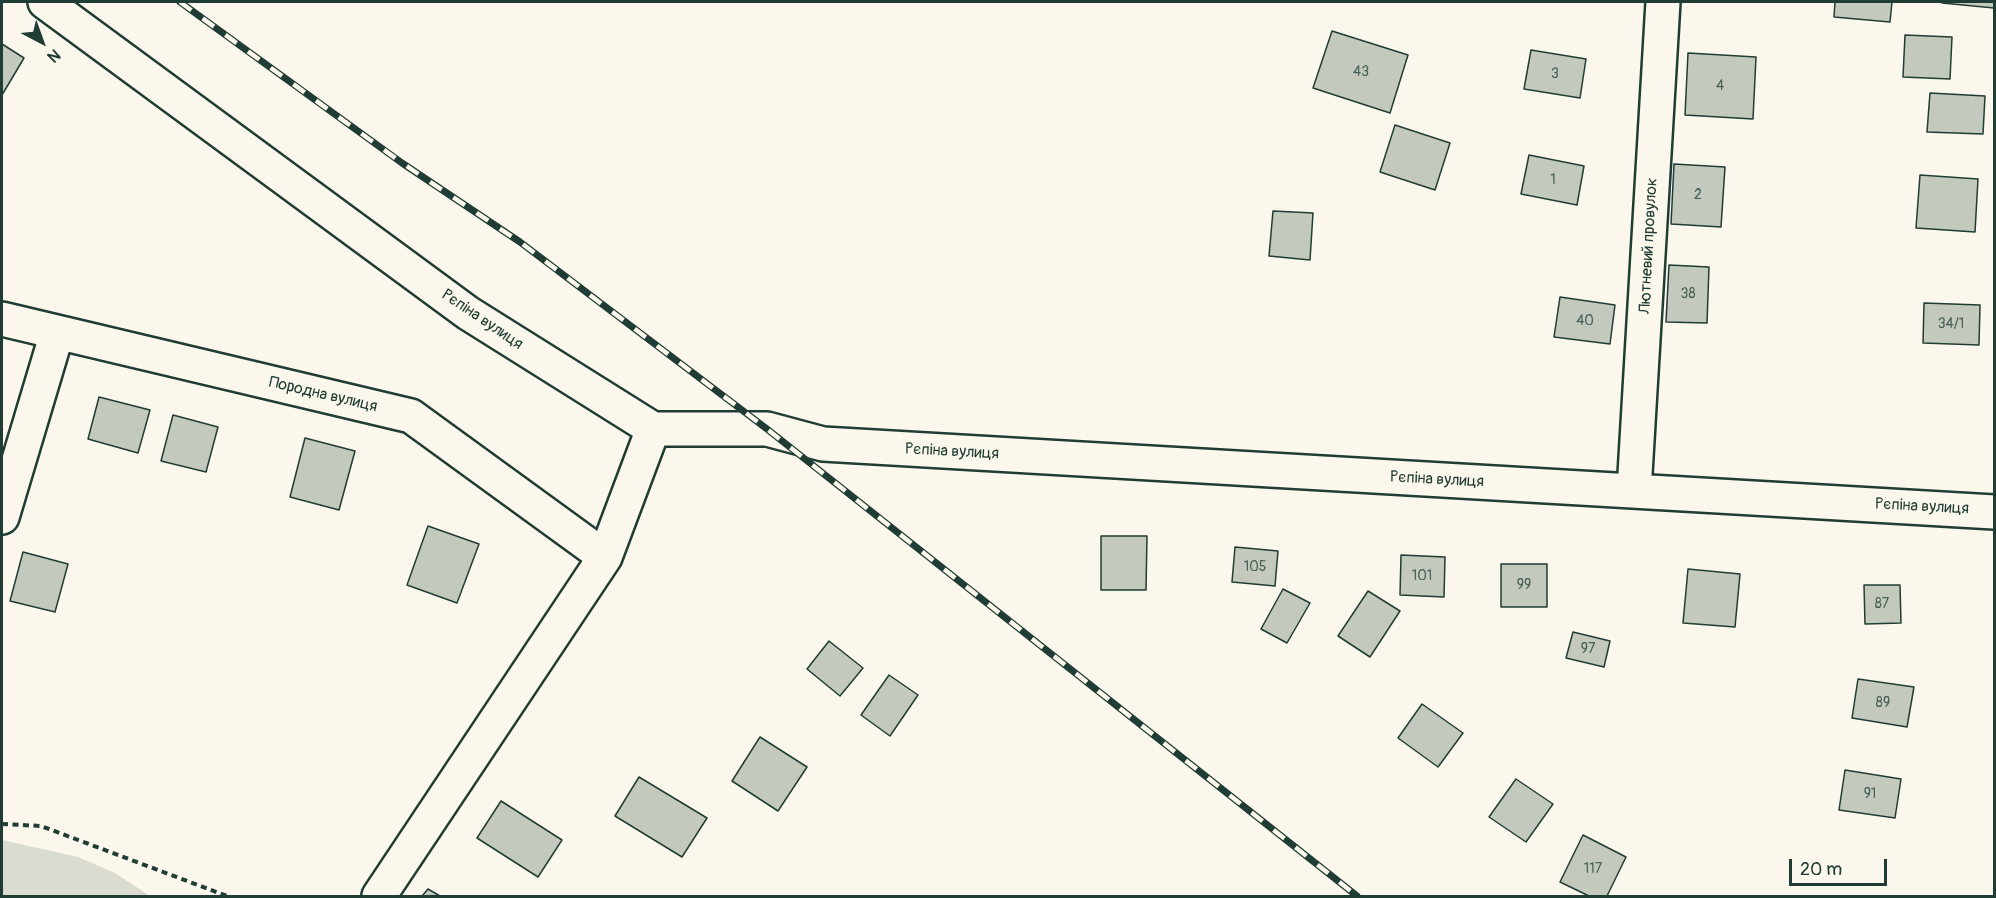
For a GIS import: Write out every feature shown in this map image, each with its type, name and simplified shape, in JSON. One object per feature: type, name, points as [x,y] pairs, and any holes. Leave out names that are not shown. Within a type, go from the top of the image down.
[{"type":"street","name":"Рєпіна вулиця","points":[[45,2],[468,313],[653,429],[767,429],[823,444],[1995,512]]},
{"type":"street","name":"Лютневий провулок","points":[[1634,491],[1664,2]]},
{"type":"street","name":"Породна вулиця","points":[[2,319],[411,416],[605,557]]},
{"type":"street","points":[[2,517],[57,333]]},
{"type":"street","points":[[379,897],[605,557],[653,429]]},
{"type":"path","points":[[2,824],[40,826],[227,897]]},
{"type":"shaded area","points":[[2,840],[78,857],[115,873],[150,896],[2,896]]},
{"type":"building","points":[[1835,2],[1892,2],[1890,22],[1834,17]]},
{"type":"building","points":[[1994,2],[1994,8],[1942,3]]},
{"type":"building","points":[[1332,31],[1408,55],[1390,113],[1313,88]]},
{"type":"building","points":[[1905,35],[1952,37],[1950,79],[1903,77]]},
{"type":"building","points":[[2,44],[24,58],[2,95]]},
{"type":"building","points":[[1531,50],[1586,59],[1580,98],[1524,89]]},
{"type":"building","points":[[1688,53],[1756,57],[1753,119],[1685,115]]},
{"type":"building","points":[[1930,93],[1985,96],[1983,134],[1927,132]]},
{"type":"building","points":[[1395,125],[1450,143],[1435,190],[1380,172]]},
{"type":"building","points":[[1529,155],[1584,166],[1577,205],[1521,194]]},
{"type":"building","points":[[1674,164],[1725,167],[1721,227],[1671,224]]},
{"type":"building","points":[[1920,175],[1978,179],[1975,232],[1916,228]]},
{"type":"building","points":[[1273,211],[1313,213],[1310,260],[1269,256]]},
{"type":"building","points":[[1669,265],[1709,267],[1707,323],[1666,322]]},
{"type":"building","points":[[1560,297],[1615,305],[1610,344],[1554,337]]},
{"type":"building","points":[[1924,303],[1980,305],[1979,345],[1923,343]]},
{"type":"building","points":[[99,397],[150,410],[138,453],[88,439]]},
{"type":"building","points":[[173,415],[218,427],[206,472],[161,461]]},
{"type":"building","points":[[305,438],[355,451],[339,510],[290,497]]},
{"type":"building","points":[[428,526],[479,544],[457,603],[407,585]]},
{"type":"building","points":[[1101,536],[1147,536],[1146,590],[1101,590]]},
{"type":"building","points":[[1235,547],[1278,551],[1275,586],[1232,582]]},
{"type":"building","points":[[23,552],[68,564],[55,612],[10,601]]},
{"type":"building","points":[[1401,555],[1445,557],[1444,597],[1400,595]]},
{"type":"building","points":[[1501,564],[1547,564],[1547,607],[1501,607]]},
{"type":"building","points":[[1688,569],[1740,574],[1735,627],[1683,623]]},
{"type":"building","points":[[1864,585],[1900,585],[1901,623],[1865,624]]},
{"type":"building","points":[[1283,589],[1310,603],[1287,643],[1261,629]]},
{"type":"building","points":[[1368,591],[1400,611],[1370,657],[1338,636]]},
{"type":"building","points":[[1573,632],[1610,641],[1604,667],[1566,658]]},
{"type":"building","points":[[829,641],[863,668],[840,696],[807,669]]},
{"type":"building","points":[[889,675],[918,695],[890,736],[861,715]]},
{"type":"building","points":[[1858,679],[1914,687],[1907,727],[1852,718]]},
{"type":"building","points":[[1422,704],[1463,733],[1438,767],[1398,738]]},
{"type":"building","points":[[760,737],[807,767],[778,811],[732,781]]},
{"type":"building","points":[[1845,770],[1901,779],[1895,818],[1839,810]]},
{"type":"building","points":[[639,777],[707,818],[682,857],[615,816]]},
{"type":"building","points":[[1516,779],[1553,804],[1526,842],[1489,817]]},
{"type":"building","points":[[501,801],[562,840],[538,877],[477,838]]},
{"type":"building","points":[[1583,835],[1626,857],[1607,896],[1589,896],[1560,882]]},
{"type":"building","points":[[428,889],[440,896],[422,896]]},
{"type":"railway","points":[[180,2],[402,163],[520,242],[767,429],[1357,896]]}]
